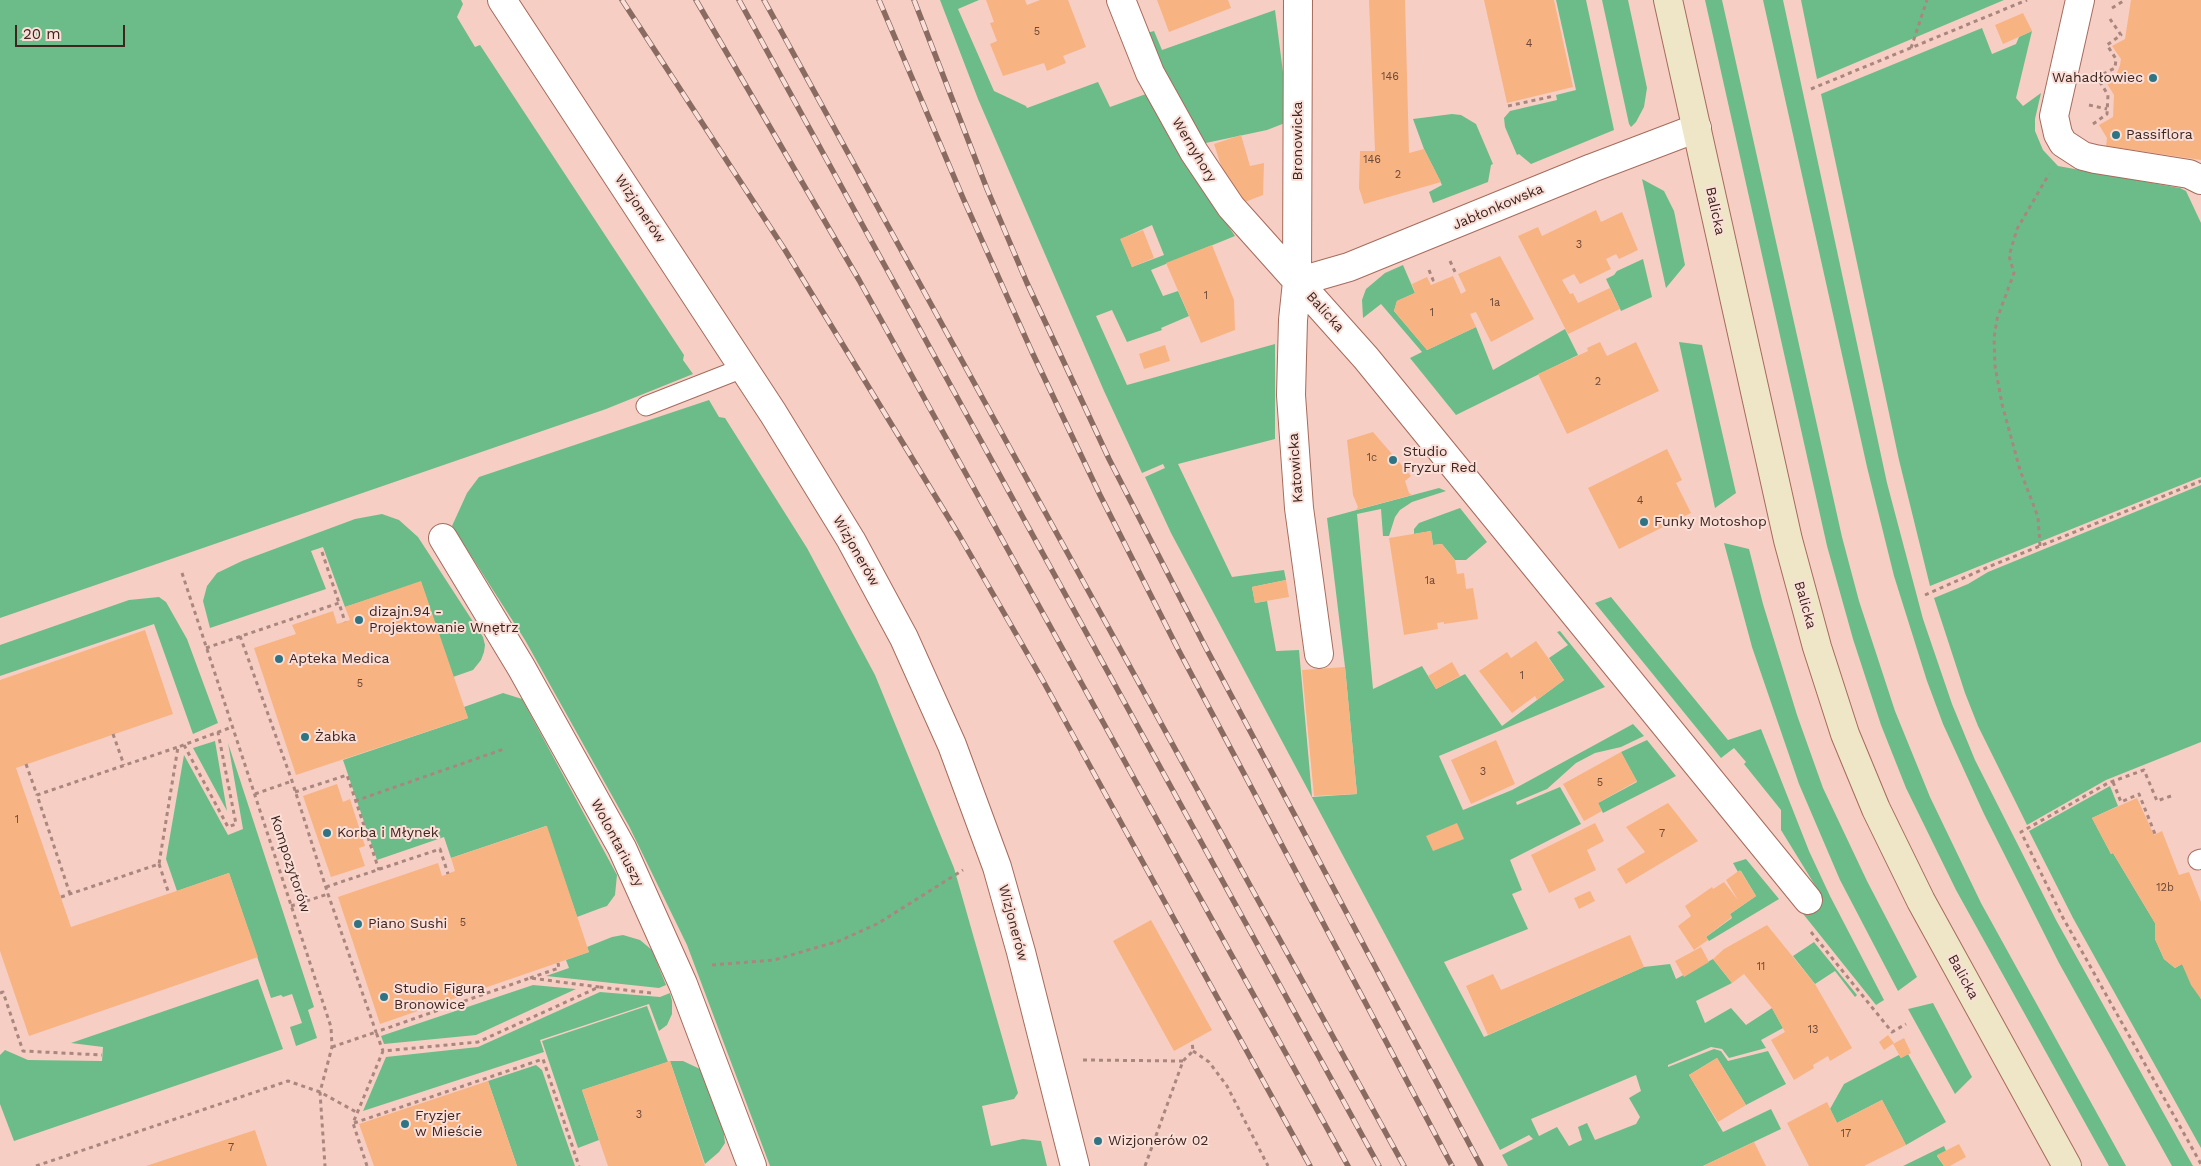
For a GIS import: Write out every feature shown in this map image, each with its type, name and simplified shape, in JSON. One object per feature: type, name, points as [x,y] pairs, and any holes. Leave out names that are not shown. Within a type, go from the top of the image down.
[{"type":"street","name":"Wizjonerów","points":[[502,0],[743,368],[851,540],[904,638],[952,745],[997,867],[1075,1166]]},
{"type":"street","name":"Wernyhory","points":[[1121,0],[1150,73],[1194,152],[1231,207],[1298,282]]},
{"type":"street","name":"Bronowicka","points":[[1298,0],[1298,282]]},
{"type":"street","name":"Balicka","points":[[1668,0],[1788,540],[1817,647],[1846,734],[1876,809],[1917,893],[2067,1166]]},
{"type":"street","points":[[2080,0],[2054,116],[2058,134],[2063,143],[2070,149],[2095,159],[2189,174],[2201,180]]},
{"type":"street","name":"Jabłonkowska","points":[[1298,282],[1349,267],[1592,168],[1697,128]]},
{"type":"street","name":"Katowicka","points":[[1298,282],[1293,320],[1291,396],[1299,508],[1319,654]]},
{"type":"street","name":"Balicka","points":[[1298,282],[1366,358],[1808,900]]},
{"type":"street","name":"Wolontariuszy","points":[[443,538],[521,666],[622,848],[680,976],[752,1166]]},
{"type":"lane","points":[[646,406],[743,368]]},
{"type":"path","points":[[1911,48],[1927,0]]},
{"type":"path","points":[[1811,89],[2027,0]]},
{"type":"path","points":[[2092,125],[2106,114],[2107,109],[2108,94],[2097,77],[2115,68],[2116,59],[2107,45],[2121,35],[2109,18],[2111,9],[2125,0]]},
{"type":"path","points":[[1508,106],[1554,96]]},
{"type":"path","points":[[2081,104],[2107,109]]},
{"type":"path","points":[[2040,546],[2038,517],[2020,470],[2002,404],[1995,366],[1994,338],[1997,319],[2014,273],[2009,256],[2017,229],[2050,171]]},
{"type":"path","points":[[1450,261],[1456,274]]},
{"type":"path","points":[[1430,271],[1433,280],[1430,281]]},
{"type":"path","points":[[1925,595],[2201,481]]},
{"type":"path","points":[[322,552],[345,622]]},
{"type":"path","name":"Kompozytorów","points":[[182,574],[331,1027],[332,1047],[320,1092],[325,1166]]},
{"type":"path","points":[[206,648],[339,602]]},
{"type":"path","points":[[240,636],[292,782],[328,894],[383,1051],[353,1123],[367,1166]]},
{"type":"path","points":[[37,795],[232,727]]},
{"type":"path","points":[[184,744],[228,827],[236,824],[218,732]]},
{"type":"path","points":[[113,734],[124,765]]},
{"type":"path","points":[[169,894],[159,864],[178,747]]},
{"type":"path","points":[[356,801],[504,749]]},
{"type":"path","points":[[26,764],[70,894]]},
{"type":"path","points":[[2172,796],[2157,801],[2144,770],[2113,782],[2021,832],[2062,916],[2201,1164]]},
{"type":"path","points":[[295,792],[347,775],[379,870]]},
{"type":"path","points":[[255,794],[292,782]]},
{"type":"path","points":[[2113,782],[2121,802],[2139,794],[2155,834]]},
{"type":"path","points":[[326,887],[440,850],[448,874]]},
{"type":"path","points":[[61,897],[159,864]]},
{"type":"path","points":[[530,978],[649,994],[680,976],[774,960],[840,941],[877,924],[966,868]]},
{"type":"path","points":[[291,906],[328,894]]},
{"type":"path","points":[[1808,900],[1795,911],[1892,1032],[1906,1024]]},
{"type":"path","points":[[332,1047],[559,968],[558,963]]},
{"type":"path","points":[[383,1051],[478,1042],[599,987]]},
{"type":"path","points":[[0,993],[3,992],[23,1051],[102,1055]]},
{"type":"path","points":[[1192,1041],[1193,1051],[1209,1062],[1227,1086],[1268,1166]]},
{"type":"path","points":[[1145,1166],[1183,1061],[1193,1051]]},
{"type":"path","points":[[353,1123],[543,1059],[579,1166]]},
{"type":"path","points":[[1081,1060],[1183,1061]]},
{"type":"path","points":[[36,1166],[288,1081],[320,1092],[358,1113]]},
{"type":"green space","points":[[0,0],[461,0],[463,4],[457,17],[475,47],[480,45],[684,355],[683,360],[693,374],[606,409],[0,618]]},
{"type":"green space","points":[[940,0],[979,0],[958,9],[994,91],[1027,108],[1098,82],[1110,107],[1146,94],[1180,153],[1235,236],[1151,270],[1163,296],[1178,291],[1189,316],[1161,328],[1162,330],[1127,342],[1112,310],[1096,316],[1127,385],[1275,344],[1275,439],[1178,464],[1232,577],[1284,570],[1286,580],[1252,587],[1255,603],[1267,601],[1276,651],[1299,650],[1312,797],[1357,794],[1345,667],[1327,518],[1439,488],[1446,491],[1412,502],[1400,510],[1395,517],[1389,536],[1383,536],[1381,509],[1357,514],[1373,689],[1422,666],[1436,689],[1465,674],[1502,726],[1564,680],[1549,658],[1568,645],[1557,632],[1560,631],[1605,687],[1439,756],[1463,810],[1512,790],[1633,724],[1644,736],[1621,747],[1595,753],[1576,763],[1547,789],[1516,802],[1517,805],[1560,787],[1581,824],[1510,860],[1522,890],[1512,894],[1528,929],[1444,962],[1484,1037],[1644,967],[1670,964],[1676,979],[1713,959],[1732,983],[1696,1001],[1705,1023],[1731,1008],[1746,1025],[1772,1008],[1783,1028],[1761,1040],[1766,1048],[1729,1058],[1722,1049],[1711,1047],[1668,1065],[1668,1067],[1714,1049],[1721,1051],[1728,1061],[1768,1051],[1786,1084],[1746,1105],[1717,1058],[1689,1075],[1723,1132],[1771,1109],[1781,1129],[1703,1166],[1508,1166],[1502,1155],[1533,1139],[1529,1135],[1500,1150],[1171,533],[1145,477],[1165,468],[1163,464],[1142,473],[1104,391],[978,99]],"holes":[[[1152,225],[1164,255],[1132,267],[1121,239]],[[1636,1075],[1641,1091],[1629,1098],[1640,1117],[1636,1124],[1595,1140],[1587,1123],[1578,1127],[1582,1140],[1569,1146],[1557,1127],[1539,1136],[1531,1119]]]},
{"type":"green space","points":[[1556,0],[1586,0],[1614,130],[1531,164],[1519,154],[1517,155],[1505,127],[1504,118],[1510,111],[1557,100],[1556,95],[1576,90]]},
{"type":"green space","points":[[1602,0],[1628,0],[1647,88],[1644,107],[1631,127],[1629,124]]},
{"type":"green space","points":[[1705,0],[1722,0],[1842,537],[1859,601],[1895,711],[1930,797],[1981,903],[2126,1166],[2109,1166],[1956,890],[1906,788],[1881,725],[1853,639],[1827,546]]},
{"type":"green space","points":[[1763,0],[1783,0],[1887,483],[1923,619],[1952,704],[1975,760],[2056,920],[2193,1166],[2172,1166],[2059,963],[1984,814],[1943,724],[1927,681],[1894,576],[1867,467]]},
{"type":"green space","points":[[1801,0],[2004,0],[1817,79]]},
{"type":"green space","points":[[1275,10],[1284,80],[1285,123],[1267,130],[1201,144],[1143,34],[1154,31],[1162,50]]},
{"type":"green space","points":[[1982,28],[1992,54],[2016,44],[2019,37],[2032,31],[2016,98],[2023,106],[2041,93],[2035,119],[2035,131],[2043,150],[2058,166],[2180,188],[2186,191],[2201,223],[2201,477],[1930,586],[1899,460],[1821,94]]},
{"type":"green space","points":[[1452,114],[1461,115],[1476,124],[1493,164],[1491,165],[1488,182],[1433,203],[1429,192],[1442,185],[1424,149],[1413,119]]},
{"type":"green space","points":[[1642,179],[1664,191],[1674,211],[1685,265],[1666,288]]},
{"type":"green space","points":[[1643,259],[1652,297],[1621,311],[1606,279],[1617,271]]},
{"type":"green space","points":[[1403,265],[1415,293],[1397,301],[1394,311],[1427,350],[1476,327],[1493,370],[1565,329],[1578,355],[1456,415],[1410,358],[1422,352],[1381,304],[1363,318],[1362,300],[1366,289],[1385,273]]},
{"type":"green space","points":[[1679,342],[1702,345],[1736,493],[1715,508]]},
{"type":"green space","points":[[709,400],[719,417],[725,418],[807,548],[875,675],[954,868],[1018,1093],[1014,1099],[982,1106],[991,1146],[1023,1139],[1041,1141],[1047,1166],[770,1166],[687,945],[629,826],[525,640],[452,526],[467,493],[479,477]]},
{"type":"green space","points":[[2201,485],[2201,742],[2106,780],[2027,825],[1978,726],[1965,693],[1934,598],[1968,584],[1988,572]]},
{"type":"green space","points":[[1460,508],[1487,542],[1466,560],[1455,560],[1442,544],[1433,545],[1431,531],[1414,534],[1414,529],[1419,523]]},
{"type":"green space","points":[[382,514],[399,520],[418,537],[483,637],[484,652],[481,660],[473,670],[453,677],[421,582],[345,607],[323,547],[311,551],[326,589],[210,628],[203,601],[207,586],[217,573],[242,561],[355,519]]},
{"type":"green space","points":[[1724,543],[1749,549],[1763,604],[1797,715],[1823,788],[1867,881],[1917,977],[1898,991],[1840,880],[1799,784],[1752,647]]},
{"type":"green space","points":[[159,597],[166,602],[187,639],[218,723],[193,734],[154,624],[0,676],[0,645],[129,600]]},
{"type":"green space","points":[[1611,597],[1728,740],[1761,729],[1809,851],[1884,1000],[1876,1005],[1800,910],[1821,895],[1781,830],[1781,810],[1744,764],[1746,762],[1734,748],[1721,758],[1595,603]]},
{"type":"green space","points":[[503,693],[522,699],[617,875],[615,895],[607,906],[577,917],[546,826],[451,858],[444,837],[377,860],[343,760],[468,718],[464,707]]},
{"type":"green space","points":[[1647,740],[1676,776],[1603,813],[1598,803],[1637,782],[1621,752]]},
{"type":"green space","points":[[215,741],[227,811],[193,748]]},
{"type":"green space","points":[[228,743],[314,1007],[308,1010],[317,1038],[296,1046],[290,1027],[302,1023],[292,994],[271,998],[229,873],[177,891],[166,859],[184,755],[228,835],[243,829]]},
{"type":"green space","points":[[2110,786],[2118,806],[2092,818],[2111,854],[2113,853],[2155,923],[2155,939],[2164,959],[2175,968],[2182,964],[2201,999],[2201,1148],[2073,918],[2029,831]]},
{"type":"green space","points":[[1746,859],[1779,899],[1709,941],[1706,937],[1732,918],[1730,914],[1756,896],[1741,871],[1738,872],[1733,863]]},
{"type":"green space","points":[[623,935],[640,940],[652,950],[666,985],[659,988],[546,976],[569,968],[566,960],[589,952],[587,947],[612,937]]},
{"type":"green space","points":[[1814,942],[1857,995],[1855,997],[1835,971],[1815,984],[1793,956]]},
{"type":"green space","points":[[258,979],[283,1049],[14,1141],[0,1104],[0,1055],[5,1050],[28,1060],[102,1061],[103,1047],[71,1043]]},
{"type":"green space","points":[[533,985],[576,989],[476,1035],[384,1044],[381,1036]]},
{"type":"green space","points":[[600,992],[660,997],[670,993],[672,1014],[667,1025],[659,1031],[649,1004],[540,1040],[544,1052],[363,1111],[386,1057],[478,1047]]},
{"type":"green space","points":[[1933,1003],[1972,1077],[1955,1094],[1908,1009]]},
{"type":"green space","points":[[647,1006],[668,1062],[582,1090],[599,1140],[578,1148],[542,1041]]},
{"type":"green space","points":[[1908,1054],[1946,1122],[1906,1145],[1882,1100],[1837,1123],[1830,1109],[1844,1084],[1899,1055],[1901,1058]]},
{"type":"green space","points":[[670,1061],[683,1061],[700,1069],[723,1126],[725,1143],[719,1152],[705,1164]]},
{"type":"green space","points":[[536,1065],[542,1070],[575,1166],[517,1166],[488,1081]]},
{"type":"green space","points":[[1944,1146],[1946,1151],[1937,1156],[1944,1166],[1903,1166]]},
{"type":"building","points":[[986,0],[1025,0],[1027,5],[1040,0],[1068,0],[1086,47],[1063,56],[1066,63],[1047,71],[1044,63],[1003,76],[990,44],[997,41],[990,23],[994,22]]},
{"type":"building","points":[[1157,0],[1228,0],[1231,8],[1169,32]]},
{"type":"building","points":[[1369,0],[1405,0],[1409,153],[1424,149],[1441,182],[1364,204],[1359,188],[1360,151],[1375,151]]},
{"type":"building","points":[[1484,0],[1554,0],[1573,87],[1507,103]]},
{"type":"building","name":"Wahadłowiec","points":[[2131,0],[2201,0],[2201,160],[2106,146],[2107,138],[2099,125],[2113,117],[2114,95],[2106,82],[2117,73],[2121,59],[2112,46],[2125,39]]},
{"type":"building","points":[[2023,13],[2032,31],[2003,44],[1995,25]]},
{"type":"building","points":[[1241,135],[1250,166],[1264,163],[1263,195],[1245,202],[1224,175],[1214,144]]},
{"type":"building","points":[[1596,210],[1601,222],[1622,212],[1638,250],[1619,259],[1616,254],[1606,259],[1611,269],[1580,284],[1574,274],[1562,280],[1570,294],[1573,293],[1578,303],[1610,288],[1620,309],[1568,334],[1518,236],[1538,227],[1542,236]]},
{"type":"building","points":[[1143,230],[1154,258],[1132,267],[1120,239]]},
{"type":"building","points":[[1212,245],[1234,300],[1235,330],[1201,343],[1166,263]]},
{"type":"building","points":[[1500,256],[1534,319],[1491,342],[1476,312],[1470,314],[1476,327],[1427,350],[1394,311],[1397,301],[1415,293],[1412,284],[1427,277],[1431,285],[1453,276],[1461,294],[1466,291],[1458,274]]},
{"type":"building","points":[[1600,342],[1607,356],[1636,342],[1659,391],[1567,434],[1538,374],[1588,351],[1587,348]]},
{"type":"building","points":[[1165,345],[1170,361],[1144,369],[1139,354]]},
{"type":"building","points":[[1373,432],[1411,476],[1405,481],[1409,493],[1412,495],[1356,510],[1358,507],[1353,495],[1347,440]]},
{"type":"building","points":[[1667,449],[1682,480],[1676,483],[1691,513],[1619,549],[1588,488]]},
{"type":"building","points":[[1431,531],[1433,545],[1442,544],[1455,560],[1457,574],[1464,573],[1466,589],[1473,588],[1478,619],[1444,624],[1444,622],[1437,623],[1438,629],[1404,635],[1389,538]]},
{"type":"building","points":[[1286,580],[1289,597],[1255,603],[1252,587]]},
{"type":"building","points":[[421,581],[468,718],[296,775],[254,648],[296,634],[292,625],[333,611],[337,624],[350,620],[345,607]]},
{"type":"building","points":[[145,630],[173,714],[16,768],[71,927],[229,873],[258,957],[29,1036],[0,951],[0,680]]},
{"type":"building","points":[[1536,641],[1564,680],[1537,700],[1535,696],[1512,713],[1479,671],[1507,652],[1511,658]]},
{"type":"building","points":[[1452,662],[1460,676],[1436,689],[1428,676]]},
{"type":"building","points":[[1345,667],[1357,794],[1314,796],[1302,670]]},
{"type":"building","points":[[1496,740],[1515,784],[1471,804],[1451,760]]},
{"type":"building","points":[[1621,752],[1637,781],[1598,803],[1602,811],[1584,821],[1563,784]]},
{"type":"building","points":[[337,784],[343,802],[350,799],[365,846],[359,848],[365,866],[331,877],[303,796]]},
{"type":"building","points":[[2137,798],[2154,835],[2162,831],[2179,875],[2189,872],[2201,902],[2201,999],[2191,985],[2182,964],[2175,968],[2164,959],[2155,939],[2155,923],[2113,853],[2111,854],[2092,818]]},
{"type":"building","points":[[1668,803],[1698,841],[1626,884],[1617,869],[1645,852],[1626,827]]},
{"type":"building","points":[[1457,823],[1464,839],[1433,851],[1426,836]]},
{"type":"building","points":[[1595,823],[1604,841],[1587,850],[1596,870],[1549,893],[1531,855]]},
{"type":"building","points":[[547,826],[589,952],[380,1024],[338,897],[438,863],[442,876],[455,871],[451,858]]},
{"type":"building","points":[[1740,870],[1756,896],[1730,914],[1732,917],[1706,937],[1708,940],[1694,950],[1678,926],[1691,916],[1685,906],[1712,887],[1713,889],[1724,882],[1738,900],[1726,880]]},
{"type":"building","points":[[1590,891],[1595,901],[1579,909],[1574,898]]},
{"type":"building","points":[[1151,920],[1212,1030],[1174,1051],[1113,941]]},
{"type":"building","points":[[1767,925],[1815,984],[1852,1048],[1830,1061],[1828,1056],[1813,1065],[1814,1068],[1794,1080],[1771,1040],[1785,1032],[1772,1008],[1744,974],[1732,983],[1713,959],[1724,949]]},
{"type":"building","points":[[1630,935],[1644,967],[1488,1035],[1466,986],[1493,974],[1501,990]]},
{"type":"building","points":[[1701,947],[1709,962],[1684,977],[1675,961]]},
{"type":"building","points":[[1888,1035],[1894,1043],[1884,1050],[1879,1042]]},
{"type":"building","points":[[1904,1038],[1911,1053],[1901,1058],[1893,1044]]},
{"type":"building","points":[[1717,1058],[1746,1105],[1718,1122],[1689,1075]]},
{"type":"building","points":[[670,1061],[705,1166],[608,1166],[582,1090]]},
{"type":"building","points":[[488,1081],[517,1166],[374,1166],[359,1124]]},
{"type":"building","points":[[1882,1100],[1906,1145],[1864,1166],[1809,1166],[1787,1123],[1827,1102],[1837,1123]]},
{"type":"building","points":[[255,1130],[267,1166],[146,1166]]},
{"type":"building","points":[[1754,1142],[1766,1166],[1703,1166]]},
{"type":"building","points":[[1959,1144],[1966,1157],[1950,1166],[1944,1166],[1937,1155]]},
{"type":"railway","points":[[622,0],[785,250],[959,535],[1042,679],[1310,1166]]},
{"type":"railway","points":[[696,0],[859,280],[1348,1166]]},
{"type":"railway","points":[[739,0],[1379,1166]]},
{"type":"railway","points":[[764,0],[1404,1166]]},
{"type":"railway","points":[[879,0],[963,198],[1032,352],[1100,495],[1179,651],[1452,1166]]},
{"type":"railway","points":[[914,0],[987,189],[1027,283],[1109,459],[1206,648],[1481,1166]]},
{"type":"place","name":"Wahadłowiec","points":[[2153,78]]},
{"type":"place","name":"Passiflora","points":[[2116,135]]},
{"type":"place","name":"Studio Fryzur Red","points":[[1393,460]]},
{"type":"place","name":"Funky Motoshop","points":[[1644,522]]},
{"type":"place","name":"dizajn.94 - Projektowanie Wnętrz","points":[[359,620]]},
{"type":"place","name":"Apteka Medica","points":[[279,659]]},
{"type":"place","name":"Żabka","points":[[305,737]]},
{"type":"place","name":"Korba i Młynek","points":[[327,833]]},
{"type":"place","name":"Piano Sushi","points":[[358,924]]},
{"type":"place","name":"Studio Figura Bronowice","points":[[384,997]]},
{"type":"place","name":"Fryzjer w Mieście","points":[[405,1124]]},
{"type":"place","name":"Wizjonerów 02","points":[[1098,1141]]}]
